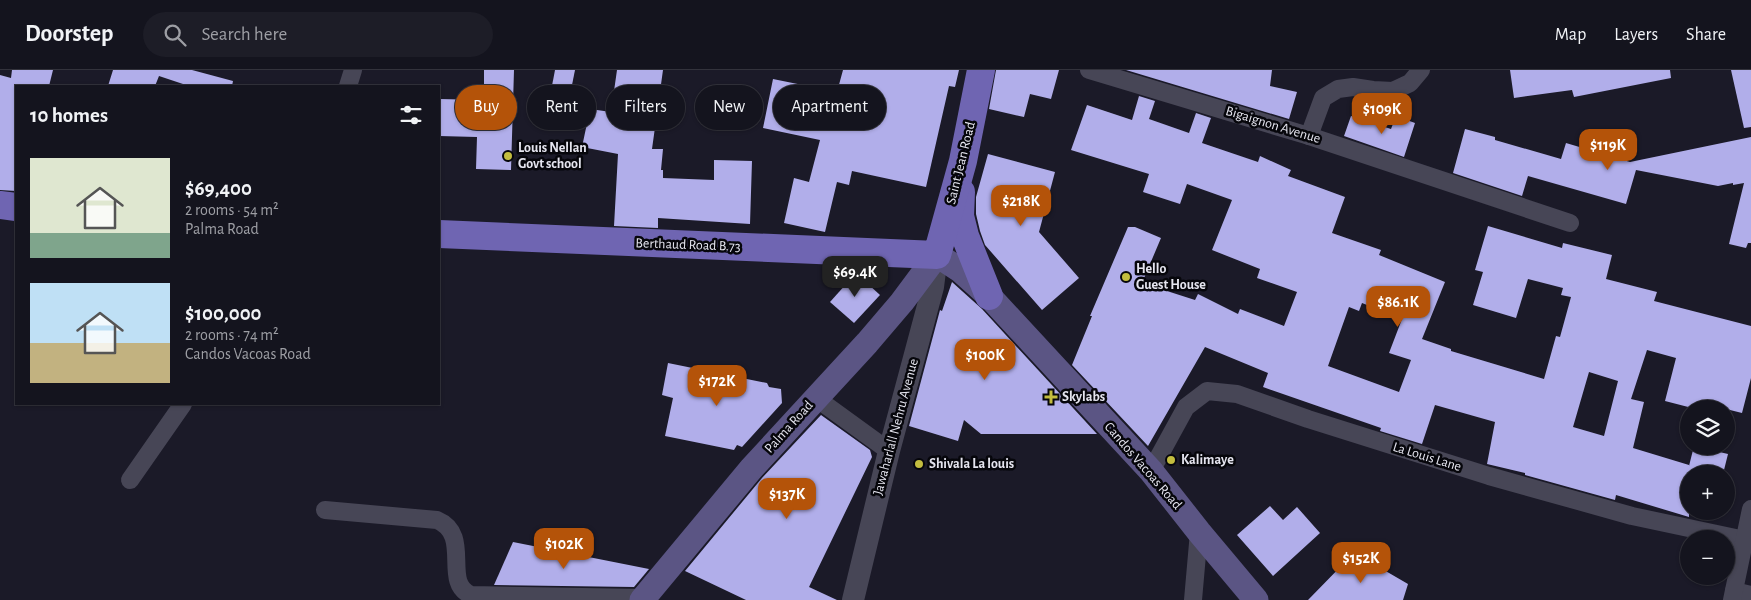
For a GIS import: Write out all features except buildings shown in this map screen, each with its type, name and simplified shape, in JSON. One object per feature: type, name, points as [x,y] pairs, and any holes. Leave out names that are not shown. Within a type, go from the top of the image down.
[{"type":"main road","name":"Saint Jean Road","points":[[937,254],[963,161],[981,70]]},
{"type":"main road","points":[[963,161],[960,216],[971,253],[989,296]]},
{"type":"main road","points":[[0,205],[15,207]]},
{"type":"main road","name":"Berthaud Road B.73","points":[[440,234],[937,254]]},
{"type":"main road","name":"Candos Vacoas Road","points":[[937,254],[960,270],[989,296],[1151,471],[1256,600]]},
{"type":"main road","name":"Palma Road","points":[[643,599],[751,469],[896,309],[937,254]]},
{"type":"street","points":[[348,85],[353,70]]},
{"type":"street","name":"Bigaignon Avenue","points":[[1089,70],[1310,136],[1570,223]]},
{"type":"street","points":[[1310,136],[1323,98],[1338,89],[1352,87],[1393,91],[1410,83],[1421,70]]},
{"type":"street","name":"Jawaharlall Nehru Avenue","points":[[853,600],[933,287],[937,254]]},
{"type":"street","name":"La Louis Lane","points":[[1151,471],[1186,407],[1207,391],[1237,394],[1308,419],[1489,476],[1632,516],[1745,540]]},
{"type":"street","points":[[816,398],[890,451]]},
{"type":"street","points":[[130,480],[182,405]]},
{"type":"street","points":[[1739,595],[1745,540],[1751,509]]},
{"type":"street","points":[[325,510],[437,520],[445,524],[454,538],[457,580],[465,593],[471,595],[643,599]]},
{"type":"street","points":[[1192,600],[1199,532]]},
{"type":"place","name":"Louis Nellan Govt school","points":[[508,156]]},
{"type":"place","name":"Hello Guest House","points":[[1126,277]]},
{"type":"place","name":"Skylabs","points":[[1051,397]]},
{"type":"place","name":"Kalimaye","points":[[1171,460]]},
{"type":"place","name":"Shivala La louis","points":[[919,464]]}]
